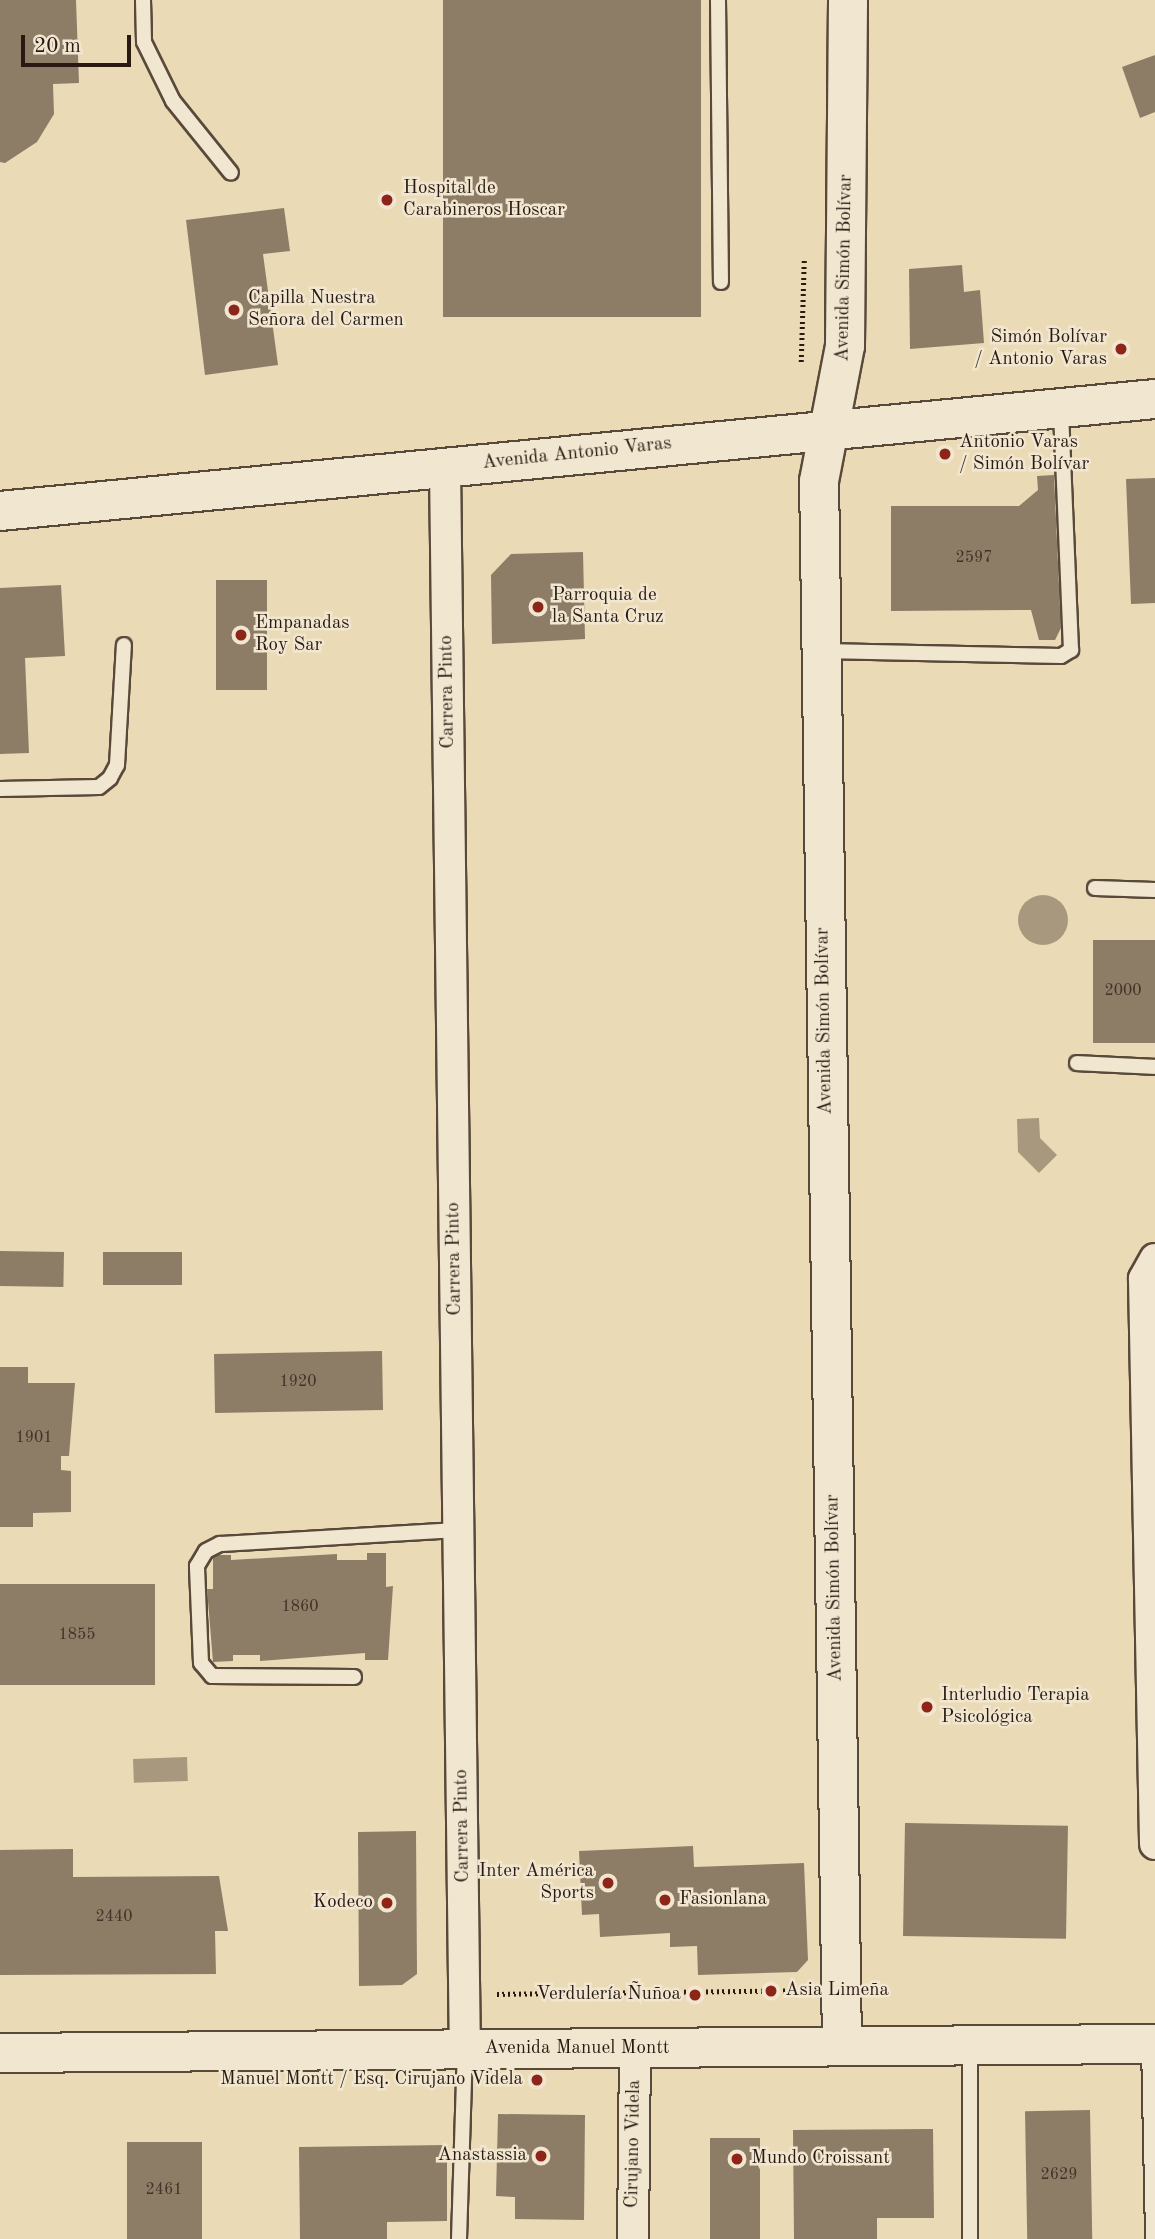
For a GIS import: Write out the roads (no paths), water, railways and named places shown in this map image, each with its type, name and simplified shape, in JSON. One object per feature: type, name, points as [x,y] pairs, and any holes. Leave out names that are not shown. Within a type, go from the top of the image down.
[{"type":"main road","name":"Avenida Simón Bolívar","points":[[842,2045],[819,481],[845,346],[848,0]]},
{"type":"main road","name":"Avenida Antonio Varas","points":[[0,511],[1155,399]]},
{"type":"main road","name":"Avenida Manuel Montt","points":[[0,2053],[1152,2044]]},
{"type":"street","name":"Carrera Pinto","points":[[445,467],[465,2050]]},
{"type":"street","points":[[1155,1259],[1144,1279],[1155,1844]]},
{"type":"street","name":"Cirujano Videla","points":[[633,2239],[635,2049]]},
{"type":"lane","points":[[143,0],[144,42],[173,101],[231,173]]},
{"type":"lane","points":[[718,0],[721,282]]},
{"type":"lane","points":[[821,651],[1061,656],[1071,650],[1061,409]]},
{"type":"lane","points":[[0,789],[99,787],[110,778],[117,765],[124,645]]},
{"type":"lane","points":[[1095,888],[1155,890]]},
{"type":"lane","points":[[1077,1063],[1155,1067]]},
{"type":"lane","points":[[354,1677],[212,1676],[201,1663],[197,1566],[206,1551],[220,1544],[459,1530]]},
{"type":"lane","points":[[1152,2044],[1153,2239]]},
{"type":"lane","points":[[970,2045],[970,2239]]},
{"type":"lane","points":[[458,2239],[465,2050]]},
{"type":"place","name":"Hospital de Carabineros Hoscar","points":[[387,200]]},
{"type":"place","name":"Capilla Nuestra Señora del Carmen","points":[[234,310]]},
{"type":"place","name":"Simón Bolívar / Antonio Varas","points":[[1121,349]]},
{"type":"place","name":"Antonio Varas / Simón Bolívar","points":[[945,454]]},
{"type":"place","name":"Parroquia de la Santa Cruz","points":[[538,607]]},
{"type":"place","name":"Empanadas Roy Sar","points":[[241,635]]},
{"type":"place","name":"Interludio Terapia Psicológica","points":[[927,1707]]},
{"type":"place","name":"Inter América Sports","points":[[608,1883]]},
{"type":"place","name":"Fasionlana","points":[[665,1900]]},
{"type":"place","name":"Kodeco","points":[[387,1903]]},
{"type":"place","name":"Asia Limeña","points":[[771,1991]]},
{"type":"place","name":"Verdulería Ñuñoa","points":[[695,1995]]},
{"type":"place","name":"Manuel Montt / Esq. Cirujano Videla","points":[[537,2080]]},
{"type":"place","name":"Anastassia","points":[[541,2156]]},
{"type":"place","name":"Mundo Croissant","points":[[737,2159]]}]
